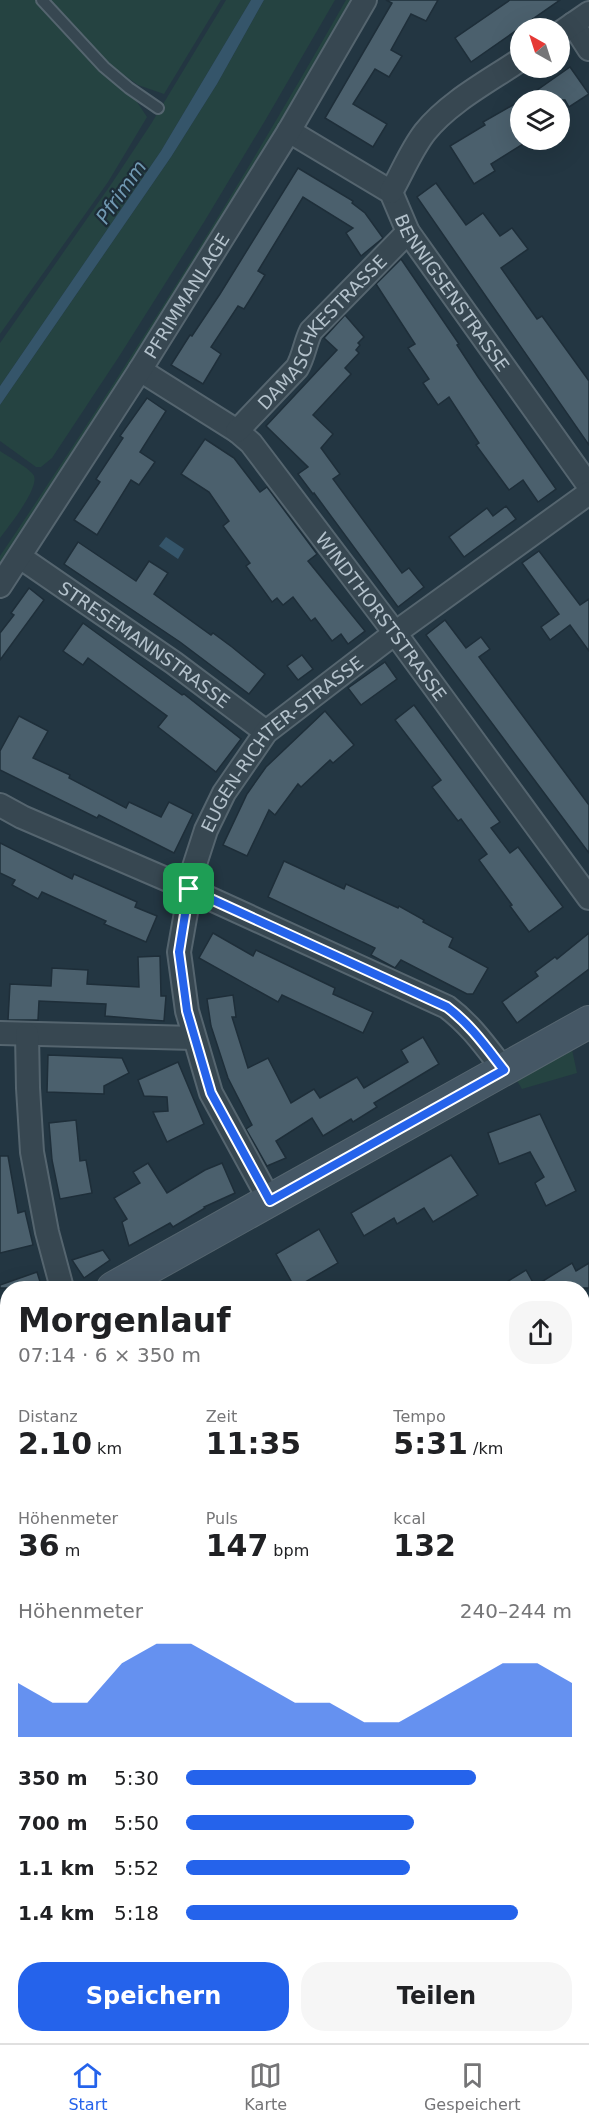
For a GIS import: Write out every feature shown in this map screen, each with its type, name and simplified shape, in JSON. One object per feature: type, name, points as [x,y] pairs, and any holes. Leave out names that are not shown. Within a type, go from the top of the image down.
[{"type":"street","name":"PFRIMMANLAGE","points":[[0,586],[140,370],[289,131],[365,0]]},
{"type":"street","points":[[574,24],[589,49]]},
{"type":"street","points":[[391,192],[418,143],[434,122],[457,103],[510,67]]},
{"type":"street","name":"BENNIGSENSTRASSE","points":[[289,131],[391,192],[408,232],[589,486]]},
{"type":"street","name":"DAMASCHKESTRASSE","points":[[237,431],[297,368],[311,331],[408,232]]},
{"type":"street","name":"WINDTHORSTSTRASSE","points":[[140,370],[237,431],[251,443],[395,633],[589,898]]},
{"type":"street","name":"EUGEN-RICHTER-STRASSE","points":[[270,1201],[211,1093],[187,1011],[179,952],[189,889],[206,830],[224,793],[266,732],[395,633],[589,493]]},
{"type":"street","name":"STRESEMANNSTRASSE","points":[[20,557],[155,649],[266,732]]},
{"type":"street","points":[[0,805],[22,817],[189,889],[447,1007],[476,1033],[504,1070]]},
{"type":"street","points":[[126,1281],[589,1022]]},
{"type":"street","points":[[0,1033],[194,1038]]},
{"type":"street","points":[[27,1034],[32,1152],[47,1232],[60,1281]]},
{"type":"lane","points":[[42,0],[104,67],[158,108]]},
{"type":"green space","points":[[0,0],[38,0],[96,63],[135,99],[147,117],[108,182],[0,334]]},
{"type":"green space","points":[[48,0],[221,0],[164,94],[138,85],[107,63]]},
{"type":"green space","points":[[226,0],[251,0],[161,151],[0,386],[0,343],[151,124]]},
{"type":"green space","points":[[264,0],[335,0],[204,222],[120,355],[52,458],[41,467],[36,467],[0,441],[0,405],[171,157],[217,84]]},
{"type":"green space","points":[[346,0],[357,0],[283,126],[0,569],[0,556],[178,281],[264,142]]},
{"type":"green space","points":[[0,451],[28,470],[34,476],[34,482],[22,508],[0,538]]},
{"type":"green space","points":[[571,1045],[577,1073],[522,1089],[514,1076]]},
{"type":"water","points":[[251,0],[264,0],[217,84],[171,157],[0,405],[0,386],[161,151]]},
{"type":"water","points":[[166,537],[184,549],[178,559],[159,546]]},
{"type":"building","points":[[386,0],[438,0],[426,21],[411,14],[391,50],[402,56],[389,77],[375,69],[353,104],[387,124],[373,147],[325,118],[392,3]]},
{"type":"building","points":[[510,0],[560,0],[534,18],[510,18],[510,35],[471,62],[455,38]]},
{"type":"building","points":[[570,67],[589,94],[570,106],[570,90],[537,90],[554,78],[570,78]]},
{"type":"building","points":[[510,107],[510,150],[514,150],[491,164],[495,171],[474,184],[450,146],[485,125],[483,122]]},
{"type":"building","points":[[298,168],[353,201],[352,203],[365,213],[383,238],[361,256],[346,233],[353,228],[303,197],[258,271],[265,275],[254,293],[244,309],[238,306],[211,347],[221,354],[203,384],[171,365],[220,294]]},
{"type":"building","points":[[436,183],[466,225],[483,213],[500,236],[512,228],[528,249],[501,268],[537,319],[542,316],[589,381],[589,445],[417,197]]},
{"type":"building","points":[[401,259],[459,344],[457,345],[478,377],[556,489],[538,502],[523,480],[509,490],[476,445],[479,443],[449,397],[438,405],[423,383],[429,379],[408,348],[415,344],[376,284]]},
{"type":"building","points":[[345,315],[364,337],[358,343],[360,345],[356,350],[359,353],[345,368],[351,374],[313,415],[333,434],[321,448],[340,474],[333,479],[402,573],[409,568],[424,587],[398,607],[298,474],[308,467],[266,426],[337,350],[324,338]]},
{"type":"building","points":[[147,398],[166,411],[140,452],[155,462],[139,485],[131,480],[97,535],[74,520],[100,482],[96,479],[123,438],[120,436]]},
{"type":"building","points":[[205,439],[234,458],[260,492],[267,487],[317,554],[308,561],[365,631],[348,644],[341,634],[332,641],[315,618],[311,621],[293,597],[283,605],[277,598],[272,602],[246,566],[250,563],[223,526],[229,521],[209,492],[181,474]]},
{"type":"building","points":[[506,506],[516,519],[464,557],[449,537],[487,508],[493,516]]},
{"type":"building","points":[[78,542],[136,581],[149,561],[168,573],[154,594],[211,635],[213,633],[265,674],[249,694],[180,642],[64,564]]},
{"type":"building","points":[[539,551],[580,605],[589,599],[589,651],[570,625],[550,640],[541,627],[559,614],[522,563]]},
{"type":"building","points":[[29,588],[44,600],[0,660],[0,633],[14,615],[11,613]]},
{"type":"building","points":[[445,620],[466,648],[481,637],[490,649],[479,657],[589,805],[589,853],[426,635]]},
{"type":"building","points":[[83,623],[182,695],[184,694],[241,739],[216,772],[158,727],[167,716],[88,658],[83,665],[63,651]]},
{"type":"building","points":[[302,655],[313,669],[298,680],[287,666]]},
{"type":"building","points":[[385,662],[397,679],[361,705],[348,688]]},
{"type":"building","points":[[414,705],[500,822],[491,828],[510,853],[518,847],[563,907],[529,932],[479,860],[487,854],[461,819],[458,821],[432,787],[441,780],[395,720]]},
{"type":"building","points":[[325,711],[354,745],[333,763],[330,760],[301,787],[298,784],[275,815],[269,810],[247,856],[223,845],[247,794],[266,767]]},
{"type":"building","points":[[19,716],[48,731],[33,758],[70,775],[69,778],[126,808],[129,802],[161,817],[169,802],[193,814],[174,853],[99,815],[97,818],[0,770],[0,751]]},
{"type":"building","points":[[0,843],[72,879],[74,874],[137,902],[135,907],[157,916],[146,942],[104,924],[106,921],[42,892],[38,899],[12,885],[15,880],[0,873]]},
{"type":"building","points":[[284,861],[344,889],[346,884],[398,908],[399,906],[453,938],[449,947],[488,968],[473,994],[467,994],[401,960],[395,968],[371,955],[375,948],[268,897]]},
{"type":"building","points":[[213,933],[253,956],[256,950],[335,988],[333,994],[373,1012],[363,1033],[282,995],[278,1002],[199,958]]},
{"type":"building","points":[[589,933],[589,969],[517,1023],[502,1002],[538,976],[535,972],[555,957],[557,959]]},
{"type":"building","points":[[160,956],[161,996],[166,996],[164,1021],[105,1016],[106,1004],[39,1001],[38,1020],[8,1020],[10,984],[51,986],[52,968],[88,970],[87,984],[139,987],[138,957]]},
{"type":"building","points":[[233,995],[236,1017],[232,1017],[248,1068],[268,1058],[291,1103],[314,1089],[320,1098],[357,1077],[364,1088],[408,1062],[401,1050],[423,1037],[439,1064],[374,1103],[377,1107],[353,1122],[351,1119],[323,1136],[312,1118],[276,1141],[286,1158],[267,1166],[246,1129],[252,1125],[228,1078],[211,1026],[207,999]]},
{"type":"building","points":[[48,1055],[122,1058],[129,1073],[104,1086],[104,1094],[47,1092]]},
{"type":"building","points":[[178,1062],[204,1124],[167,1142],[153,1112],[168,1111],[167,1097],[144,1096],[138,1080]]},
{"type":"building","points":[[540,1114],[576,1191],[546,1206],[535,1183],[544,1177],[530,1152],[499,1164],[488,1133]]},
{"type":"building","points":[[76,1120],[80,1161],[86,1160],[92,1193],[60,1199],[52,1160],[49,1123]]},
{"type":"building","points":[[451,1155],[478,1195],[433,1222],[424,1208],[397,1224],[394,1218],[364,1236],[351,1213]]},
{"type":"building","points":[[0,1156],[8,1156],[18,1213],[25,1211],[33,1245],[0,1253]]},
{"type":"building","points":[[148,1163],[167,1193],[205,1170],[222,1163],[235,1193],[204,1207],[173,1227],[170,1223],[129,1246],[122,1222],[127,1219],[114,1198],[140,1183],[133,1172]]},
{"type":"building","points":[[319,1229],[338,1263],[307,1281],[291,1281],[276,1254]]},
{"type":"building","points":[[103,1250],[110,1260],[84,1278],[72,1260]]},
{"type":"building","points":[[572,1263],[576,1271],[589,1263],[589,1281],[543,1281]]},
{"type":"building","points":[[526,1270],[532,1281],[508,1281]]},
{"type":"building","points":[[37,1272],[40,1281],[11,1281]]},
{"type":"route","points":[[189,889],[447,1007],[476,1033],[504,1070],[270,1201],[211,1093],[187,1011],[179,952],[189,889]]},
{"type":"water label","name":"Pfrimm","points":[[121,192]]}]
